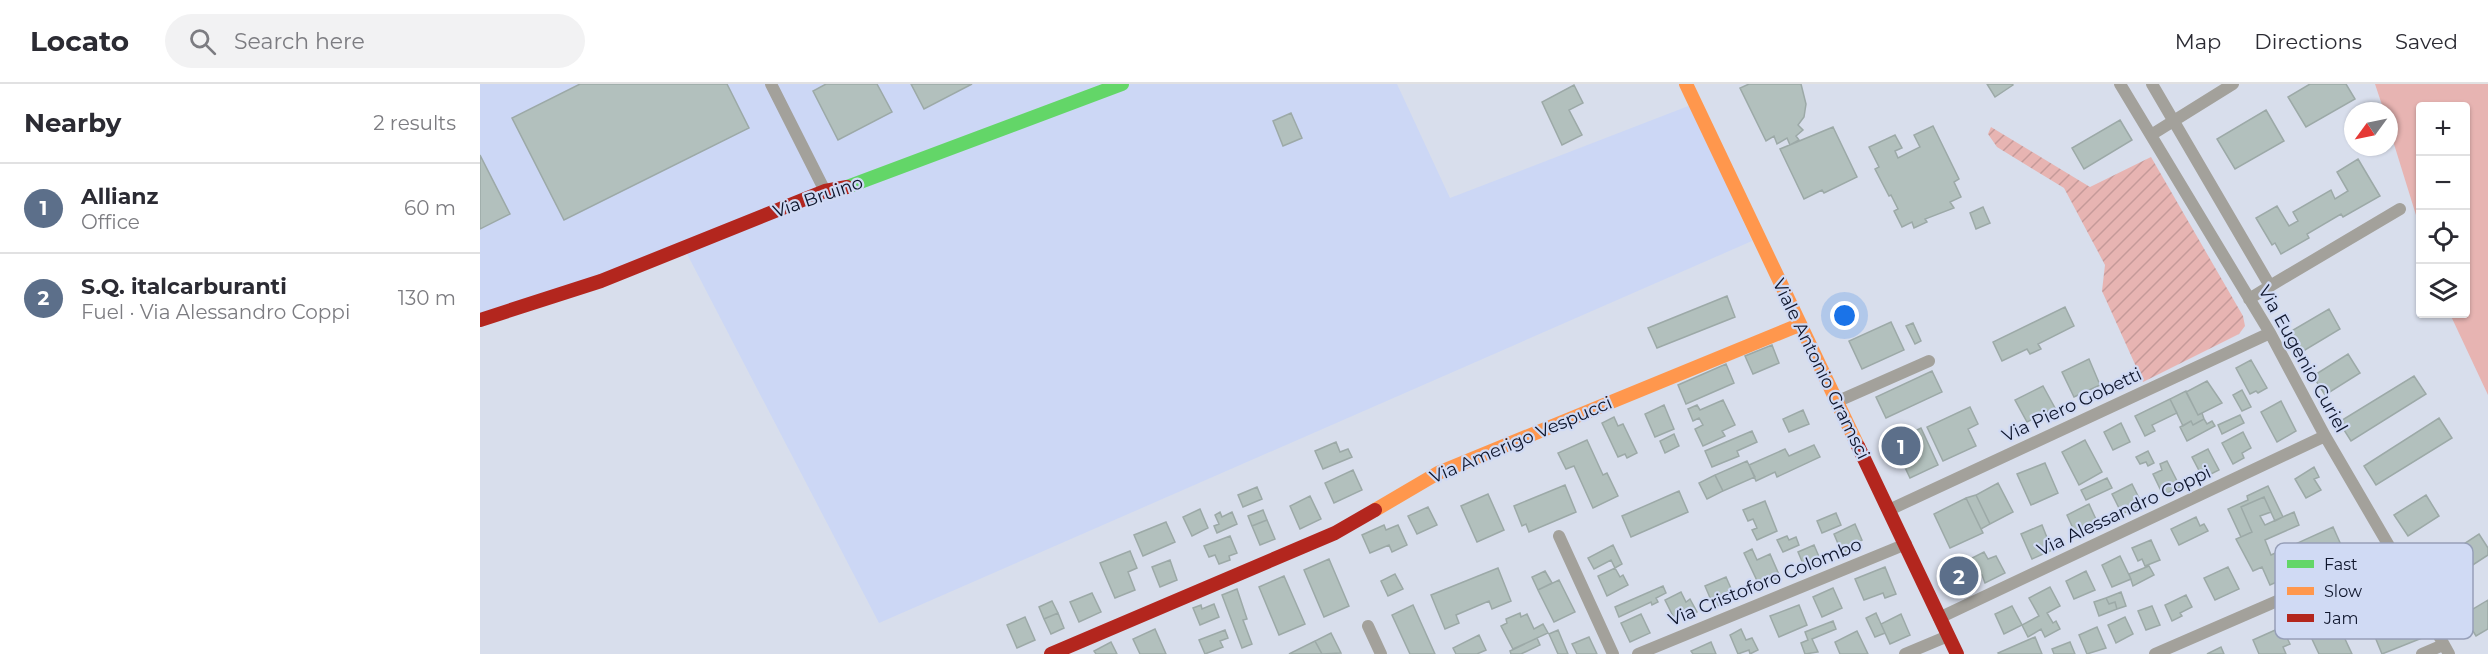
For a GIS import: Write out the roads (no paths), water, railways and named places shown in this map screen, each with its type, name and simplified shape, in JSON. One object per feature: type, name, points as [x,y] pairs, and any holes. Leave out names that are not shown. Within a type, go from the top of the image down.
[{"type":"street","points":[[771,84],[825,191]]},
{"type":"street","name":"Via Bruino","points":[[480,320],[644,265],[825,191],[840,190],[1122,84]]},
{"type":"street","name":"Viale Antonio Gramsci","points":[[1686,84],[1957,654]]},
{"type":"street","name":"Via Eugenio Curiel","points":[[2120,84],[2270,333],[2325,436],[2387,543]]},
{"type":"street","points":[[2152,84],[2270,286]]},
{"type":"street","points":[[2151,135],[2233,84]]},
{"type":"street","points":[[2249,299],[2400,209]]},
{"type":"street","name":"Via Amerigo Vespucci","points":[[1051,654],[1335,533],[1438,473],[1799,325]]},
{"type":"street","name":"Via Piero Gobetti","points":[[1889,510],[2270,333]]},
{"type":"street","points":[[1836,402],[1929,361]]},
{"type":"street","name":"Via Alessandro Coppi","points":[[1939,618],[2325,436]]},
{"type":"street","points":[[1559,536],[1613,654]]},
{"type":"street","name":"Via Cristoforo Colombo","points":[[1638,654],[1906,544]]},
{"type":"street","points":[[2155,654],[2275,602]]},
{"type":"street","points":[[1368,626],[1381,654]]},
{"type":"street","points":[[1905,654],[1948,636]]},
{"type":"street","points":[[2422,654],[2446,650]]},
{"type":"place","name":"Allianz","points":[[1901,446]]},
{"type":"place","name":"S.Q. italcarburanti","points":[[1959,576]]}]
